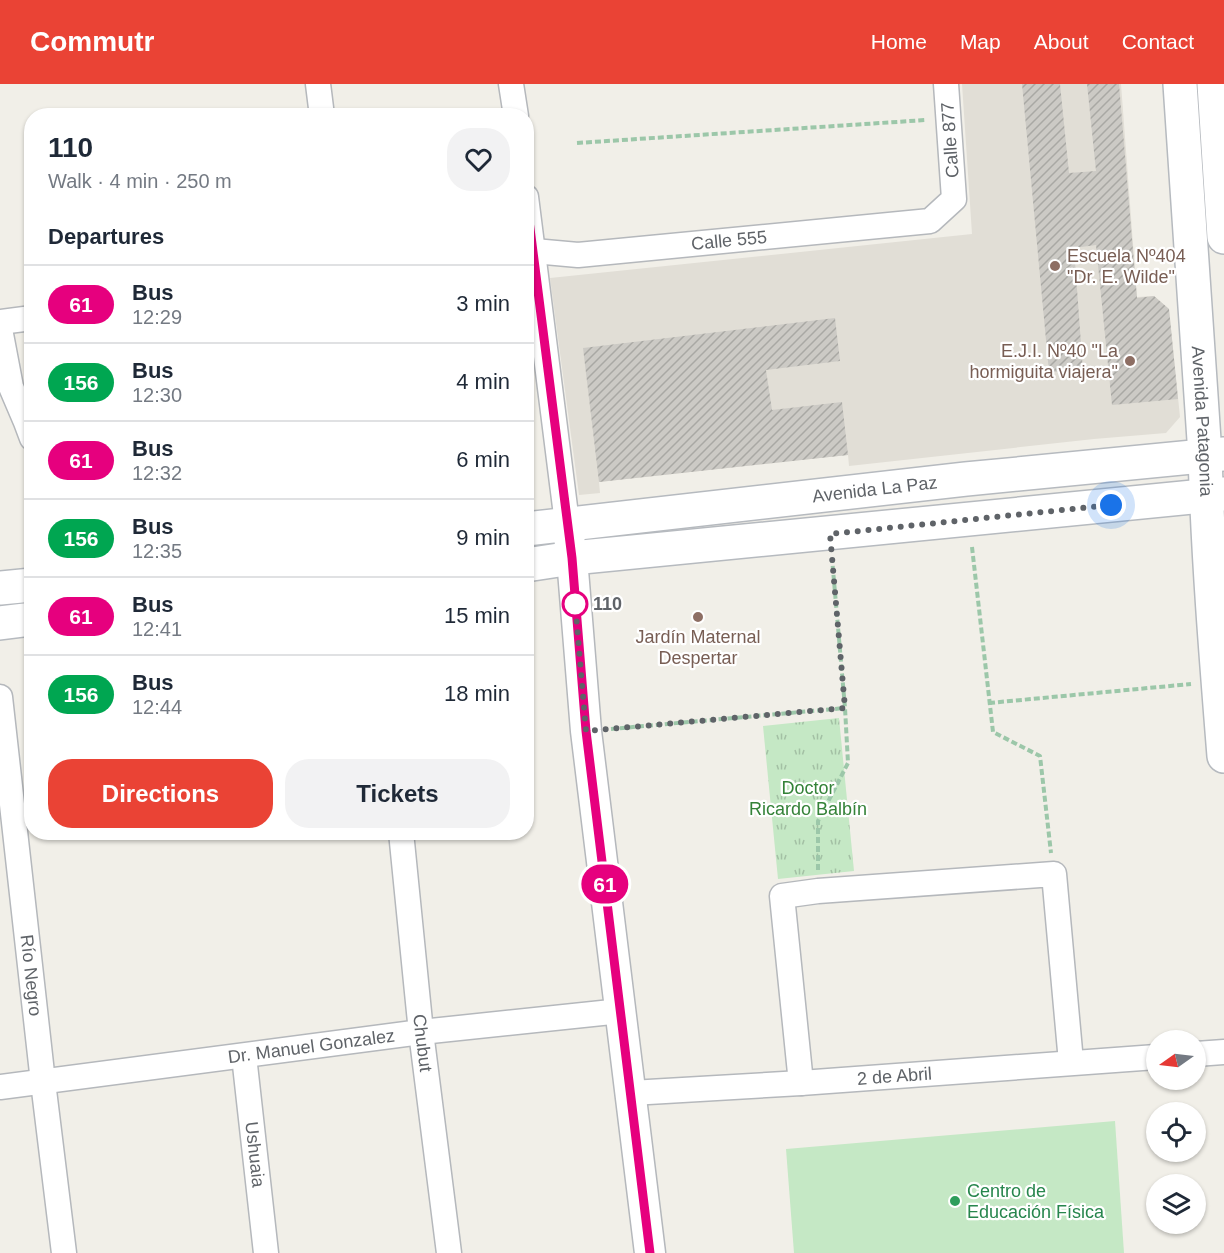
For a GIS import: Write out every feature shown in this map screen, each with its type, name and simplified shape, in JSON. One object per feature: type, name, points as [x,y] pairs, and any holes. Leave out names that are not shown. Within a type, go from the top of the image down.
[{"type":"main road","name":"Avenida Patagonia","points":[[1180,84],[1215,454],[1218,682],[1224,756]]},
{"type":"main road","points":[[1214,84],[1224,237]]},
{"type":"main road","name":"Avenida La Paz","points":[[534,528],[966,479],[1215,454]]},
{"type":"main road","points":[[534,564],[572,558],[1215,495]]},
{"type":"main road","points":[[0,588],[24,586]]},
{"type":"main road","points":[[0,623],[24,620]]},
{"type":"street","points":[[318,84],[321,108]]},
{"type":"street","points":[[511,84],[515,108]]},
{"type":"street","name":"Calle 877","points":[[930,221],[954,199],[946,84]]},
{"type":"street","name":"Calle 555","points":[[534,251],[578,255],[930,221]]},
{"type":"street","points":[[534,280],[572,558],[586,731],[650,1253]]},
{"type":"street","points":[[0,322],[24,319]]},
{"type":"street","points":[[0,329],[5,389],[24,418]]},
{"type":"street","name":"Río Negro","points":[[0,697],[64,1253]]},
{"type":"street","name":"Chubut","points":[[402,840],[421,1032],[449,1253]]},
{"type":"street","points":[[801,1083],[782,896],[818,891],[1054,874],[1071,1062]]},
{"type":"street","name":"Dr. Manuel Gonzalez","points":[[0,1088],[421,1032],[621,1011]]},
{"type":"street","points":[[1206,1053],[1224,1052]]},
{"type":"street","name":"Ushuaia","points":[[244,1056],[266,1253]]},
{"type":"street","name":"2 de Abril","points":[[631,1094],[1146,1058]]},
{"type":"path","points":[[577,143],[948,118]]},
{"type":"path","points":[[969,519],[993,732],[1040,756],[1054,874]]},
{"type":"path","points":[[818,891],[818,821],[848,763],[830,534]]},
{"type":"path","points":[[989,703],[1218,682]]},
{"type":"path","points":[[586,731],[845,708]]},
{"type":"shaded area","points":[[962,84],[1121,84],[1137,297],[1154,296],[1169,309],[1180,417],[1166,433],[849,466],[848,455],[599,482],[600,493],[579,495],[550,278],[972,234]]},
{"type":"green space","name":"Doctor Ricardo Balbín","points":[[839,718],[854,871],[778,879],[763,726]]},
{"type":"green space","name":"Centro de Educación Física","points":[[1115,1121],[1124,1253],[794,1253],[786,1149]]},
{"type":"building","points":[[1022,84],[1060,84],[1069,173],[1096,171],[1087,84],[1119,84],[1137,298],[1154,296],[1169,309],[1178,399],[1112,405],[1096,245],[1074,248],[1083,371],[1049,372]]},
{"type":"building","points":[[835,318],[840,361],[766,370],[772,410],[842,402],[848,455],[599,482],[583,348]]},
{"type":"bus line","name":"61","points":[[534,251],[572,558],[586,731],[650,1253]]},
{"type":"place","name":"Escuela Nº404 \"Dr. E. Wilde\"","points":[[1055,266]]},
{"type":"place","name":"E.J.I. Nº40 \"La hormiguita viajera\"","points":[[1130,361]]},
{"type":"place","name":"110","points":[[575,604]]},
{"type":"place","name":"Jardín Maternal Despertar","points":[[698,617]]},
{"type":"place","name":"Centro de Educación Física","points":[[955,1201]]},
{"type":"route","points":[[575,604],[575,602],[586,731],[845,708],[830,534],[1111,505]]}]
